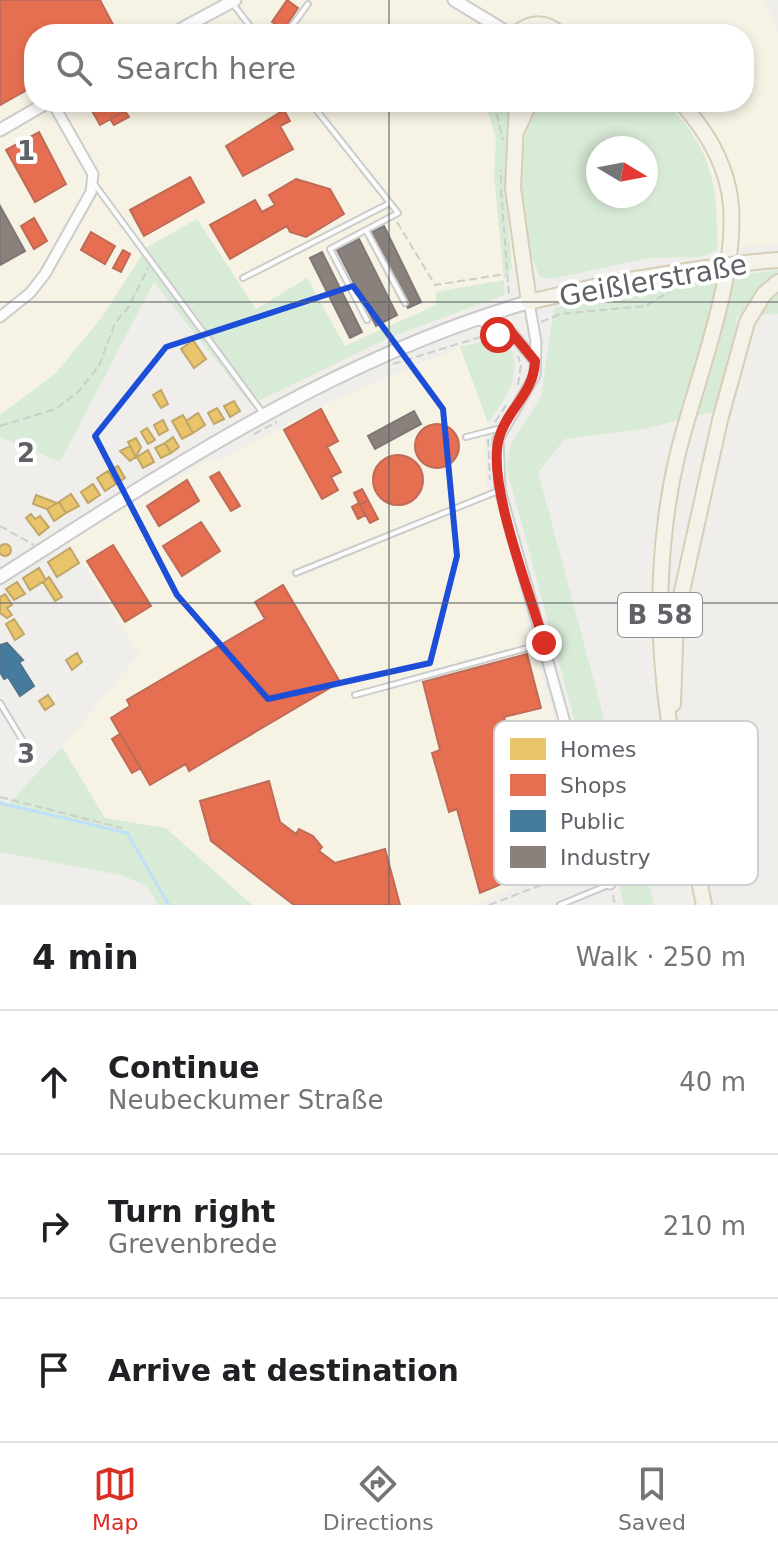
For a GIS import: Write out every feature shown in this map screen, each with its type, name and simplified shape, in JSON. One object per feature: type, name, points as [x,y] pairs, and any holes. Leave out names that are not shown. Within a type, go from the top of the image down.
[{"type":"main road","points":[[0,577],[264,415],[373,359],[529,302],[513,188],[517,112]]},
{"type":"main road","points":[[517,130],[525,112]]},
{"type":"main road","name":"B 58","points":[[668,721],[660,641],[661,576],[668,499],[730,250],[732,226],[729,191],[719,157],[702,126],[690,112]]},
{"type":"main road","name":"Geißlerstraße","points":[[529,302],[610,283],[778,260]]},
{"type":"main road","points":[[671,721],[676,618],[720,420],[747,322],[764,294],[778,282]]},
{"type":"main road","name":"B 58","points":[[700,885],[704,905]]},
{"type":"street","points":[[190,24],[232,0]]},
{"type":"street","points":[[454,0],[496,24]]},
{"type":"street","points":[[0,130],[32,112]]},
{"type":"street","points":[[0,317],[30,293],[45,274],[93,183],[93,174],[56,112]]},
{"type":"street","points":[[529,302],[535,375],[524,399],[503,427],[496,463],[500,490],[565,721]]},
{"type":"street","points":[[476,319],[511,332],[535,361]]},
{"type":"lane","points":[[232,0],[249,24]]},
{"type":"lane","points":[[293,24],[308,4]]},
{"type":"lane","points":[[318,112],[398,213],[330,249],[367,320]]},
{"type":"lane","points":[[93,183],[110,201],[264,415]]},
{"type":"lane","points":[[243,278],[390,203]]},
{"type":"lane","points":[[366,230],[405,303]]},
{"type":"lane","points":[[466,437],[503,427]]},
{"type":"lane","points":[[296,573],[500,490]]},
{"type":"lane","points":[[355,695],[544,643]]},
{"type":"lane","points":[[0,703],[26,746]]},
{"type":"lane","points":[[560,905],[608,885]]},
{"type":"path","points":[[398,213],[397,221],[435,285],[507,273]]},
{"type":"path","points":[[0,426],[56,409],[78,392],[99,366],[115,323],[128,308],[151,262]]},
{"type":"path","points":[[533,324],[560,314],[653,305],[687,282]]},
{"type":"path","points":[[387,366],[485,334],[506,338],[511,332]]},
{"type":"path","points":[[244,440],[282,419]]},
{"type":"path","points":[[0,526],[30,540],[39,553]]},
{"type":"path","points":[[0,797],[122,828]]},
{"type":"path","points":[[489,905],[541,885]]},
{"type":"path","points":[[610,885],[615,905]]},
{"type":"highlighted area","points":[[353,286],[443,409],[457,556],[430,663],[268,699],[177,595],[95,436],[166,347]]},
{"type":"shaded area","points":[[0,0],[764,0],[778,33],[778,244],[718,249],[716,187],[688,125],[675,112],[754,112],[754,24],[24,24],[24,112],[535,112],[523,213],[532,258],[512,268],[504,280],[437,292],[436,305],[349,344],[253,408],[154,282],[60,462],[0,436]]},
{"type":"shaded area","points":[[460,347],[488,423],[484,434],[486,485],[498,502],[527,624],[555,721],[494,721],[494,885],[518,885],[472,905],[252,905],[166,829],[105,818],[62,747],[139,654],[68,540],[204,462],[231,455],[321,406]]},
{"type":"green space","points":[[488,112],[510,112],[505,186],[512,268],[504,280],[494,176],[496,140]]},
{"type":"green space","points":[[533,112],[674,112],[694,136],[709,169],[716,205],[718,249],[701,257],[649,258],[551,279],[540,277],[522,212],[521,167]]},
{"type":"green space","points":[[197,219],[256,309],[307,278],[345,346],[436,305],[436,292],[504,280],[504,295],[388,338],[251,405],[154,282],[60,462],[0,437],[0,415],[55,374],[102,317],[147,247]]},
{"type":"green space","points":[[778,270],[778,314],[737,316],[724,409],[643,429],[565,439],[538,472],[605,721],[575,721],[506,465],[512,442],[541,397],[554,308],[676,283]]},
{"type":"green space","points":[[497,338],[512,351],[515,371],[509,389],[488,423],[460,347]]},
{"type":"green space","points":[[62,747],[105,818],[166,828],[252,905],[158,905],[147,886],[121,875],[0,852],[0,799],[7,805]]},
{"type":"green space","points":[[619,885],[649,885],[654,905],[624,905]]},
{"type":"building: Homes","points":[[193,340],[206,359],[194,368],[181,349]]},
{"type":"building: Homes","points":[[161,390],[168,404],[161,408],[153,395]]},
{"type":"building: Homes","points":[[234,401],[240,411],[230,417],[224,406]]},
{"type":"building: Homes","points":[[217,408],[224,419],[214,424],[208,413]]},
{"type":"building: Homes","points":[[198,413],[205,425],[193,433],[186,421]]},
{"type":"building: Homes","points":[[183,415],[193,433],[182,439],[172,421]]},
{"type":"building: Homes","points":[[163,420],[168,430],[159,435],[154,425]]},
{"type":"building: Homes","points":[[147,428],[155,440],[148,444],[141,432]]},
{"type":"building: Homes","points":[[173,437],[179,447],[171,453],[165,443]]},
{"type":"building: Homes","points":[[136,438],[141,447],[136,457],[128,442]]},
{"type":"building: Homes","points":[[165,443],[171,453],[161,458],[155,448]]},
{"type":"building: Homes","points":[[130,446],[136,457],[130,461],[120,451]]},
{"type":"building: Homes","points":[[148,450],[154,462],[143,468],[137,457]]},
{"type":"building: Homes","points":[[118,466],[125,478],[116,484],[108,471]]},
{"type":"building: Homes","points":[[108,471],[116,484],[105,491],[97,478]]},
{"type":"building: Homes","points":[[93,484],[100,495],[88,503],[81,492]]},
{"type":"building: Homes","points":[[71,494],[79,506],[66,513],[59,502]]},
{"type":"building: Homes","points":[[36,495],[57,503],[47,509],[33,504]]},
{"type":"building: Homes","points":[[59,502],[66,513],[54,521],[47,509]]},
{"type":"building: Homes","points":[[31,514],[35,519],[40,516],[49,527],[39,535],[26,518]]},
{"type":"building: Homes","points":[[5,544],[11,550],[5,556],[-1,550]]},
{"type":"building: Homes","points":[[70,548],[79,563],[57,577],[48,562]]},
{"type":"building: Homes","points":[[39,568],[46,580],[30,590],[23,578]]},
{"type":"building: Homes","points":[[49,577],[62,597],[55,601],[43,582]]},
{"type":"building: Homes","points":[[17,582],[25,594],[14,600],[6,589]]},
{"type":"building: Homes","points":[[5,594],[12,605],[7,608],[12,615],[7,618],[0,613],[0,597]]},
{"type":"building: Homes","points":[[14,619],[24,634],[15,640],[6,624]]},
{"type":"building: Homes","points":[[77,653],[82,662],[72,670],[66,660]]},
{"type":"building: Homes","points":[[48,695],[54,704],[45,710],[39,701]]},
{"type":"building: Shops","points":[[0,0],[100,0],[113,24],[24,24],[24,92],[0,105]]},
{"type":"building: Shops","points":[[287,0],[298,8],[287,24],[272,22]]},
{"type":"building: Shops","points":[[93,112],[123,112],[100,125]]},
{"type":"building: Shops","points":[[123,112],[129,117],[114,125],[110,119]]},
{"type":"building: Shops","points":[[281,112],[285,112],[290,121],[280,126],[293,149],[243,176],[226,146]]},
{"type":"building: Shops","points":[[39,132],[66,184],[35,202],[6,150]]},
{"type":"building: Shops","points":[[190,177],[204,202],[144,236],[130,210]]},
{"type":"building: Shops","points":[[296,179],[330,189],[344,214],[306,237],[290,232],[287,226],[230,259],[210,225],[255,200],[262,212],[275,205],[269,195]]},
{"type":"building: Shops","points":[[34,218],[47,241],[34,249],[21,226]]},
{"type":"building: Shops","points":[[91,232],[115,246],[105,264],[81,250]]},
{"type":"building: Shops","points":[[123,250],[130,254],[121,272],[113,268]]},
{"type":"building: Shops","points":[[321,409],[338,441],[327,447],[341,472],[331,477],[338,490],[322,499],[284,430]]},
{"type":"building: Shops","points":[[437,424],[453,430],[459,446],[453,462],[437,468],[421,462],[415,446],[421,430]]},
{"type":"building: Shops","points":[[398,455],[415,463],[423,480],[415,497],[398,505],[381,497],[373,480],[381,463]]},
{"type":"building: Shops","points":[[219,472],[240,506],[231,511],[210,477]]},
{"type":"building: Shops","points":[[187,480],[199,501],[159,526],[147,506]]},
{"type":"building: Shops","points":[[362,489],[368,500],[360,505],[354,493]]},
{"type":"building: Shops","points":[[368,500],[378,519],[370,523],[360,505]]},
{"type":"building: Shops","points":[[359,503],[365,515],[358,519],[352,507]]},
{"type":"building: Shops","points":[[201,522],[220,551],[182,576],[163,546]]},
{"type":"building: Shops","points":[[113,545],[151,606],[125,622],[87,561]]},
{"type":"building: Shops","points":[[283,585],[340,682],[189,771],[186,764],[150,785],[111,718],[130,706],[127,700],[265,619],[255,602]]},
{"type":"building: Shops","points":[[527,654],[541,708],[504,717],[505,721],[494,721],[494,885],[499,885],[480,893],[457,809],[449,812],[432,753],[440,750],[423,682]]},
{"type":"building: Shops","points":[[120,734],[141,768],[132,773],[112,739]]},
{"type":"building: Shops","points":[[269,781],[280,822],[296,834],[299,829],[313,836],[322,847],[319,851],[335,863],[385,849],[400,905],[294,905],[211,841],[200,801]]},
{"type":"building: Public","points":[[7,643],[23,660],[19,662],[34,686],[20,696],[8,677],[4,679],[0,672],[0,645]]},
{"type":"building: Industry","points":[[0,206],[25,251],[0,265]]},
{"type":"building: Industry","points":[[384,226],[421,302],[408,308],[372,232]]},
{"type":"building: Industry","points":[[359,239],[397,315],[376,326],[337,250]]},
{"type":"building: Industry","points":[[322,252],[362,332],[350,338],[310,258]]},
{"type":"building: Industry","points":[[414,411],[421,424],[375,449],[368,436]]},
{"type":"waterway","points":[[0,803],[127,833],[169,905]]},
{"type":"route","points":[[498,335],[506,338],[511,332],[526,346],[535,361],[535,375],[524,399],[498,439],[496,463],[500,490],[544,643]]}]
